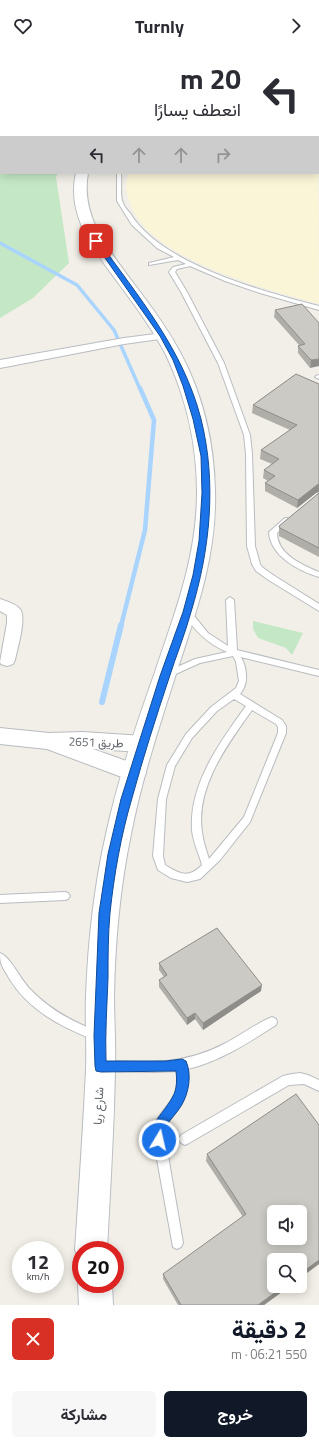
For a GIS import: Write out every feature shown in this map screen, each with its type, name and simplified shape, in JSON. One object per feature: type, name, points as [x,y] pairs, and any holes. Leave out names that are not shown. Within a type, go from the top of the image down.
[{"type":"main road","name":"شارع ريا","points":[[82,174],[79,192],[80,205],[84,219],[100,248],[163,336],[176,360],[197,419],[204,456],[206,493],[203,541],[197,575],[187,612],[164,676],[126,799],[114,854],[105,913],[100,1036],[101,1066],[91,1241]]},
{"type":"main road","points":[[87,1305],[88,1293]]},
{"type":"main road","points":[[95,1293],[96,1305]]},
{"type":"street","points":[[0,364],[111,343],[163,336]]},
{"type":"street","points":[[0,604],[14,612],[15,623],[7,660]]},
{"type":"street","name":"طريق 2651","points":[[0,736],[49,741],[83,740],[144,744]]},
{"type":"street","name":"طريق 2651","points":[[49,741],[77,753],[135,773]]},
{"type":"lane","points":[[119,174],[117,190],[119,200],[131,222],[158,246],[190,265],[257,291],[319,308]]},
{"type":"lane","points":[[151,264],[178,258]]},
{"type":"lane","points":[[190,265],[175,268],[172,274],[184,292],[221,363],[247,435],[249,454],[251,546],[256,564],[259,569],[270,577],[319,608]]},
{"type":"lane","points":[[296,513],[273,532],[272,538],[284,556],[319,575]]},
{"type":"lane","points":[[230,600],[232,648],[240,662],[243,681],[239,690],[214,709],[189,736],[172,766],[162,799],[158,856],[161,867],[174,875],[187,878],[197,876],[217,857],[247,818],[282,733],[282,726],[279,722],[250,706],[234,695]]},
{"type":"lane","points":[[187,612],[205,635],[235,653],[319,673]]},
{"type":"lane","points":[[164,676],[198,662],[235,653]]},
{"type":"lane","points":[[207,867],[197,831],[199,801],[221,748],[250,706]]},
{"type":"lane","points":[[0,899],[66,896]]},
{"type":"lane","points":[[0,957],[18,983],[51,1015],[72,1026],[100,1036]]},
{"type":"lane","points":[[101,1066],[166,1067],[182,1065],[214,1054],[235,1044],[272,1022]]},
{"type":"lane","points":[[177,1243],[158,1132],[164,1118],[177,1102],[182,1090],[182,1065]]},
{"type":"lane","points":[[185,1139],[295,1077],[304,1078],[319,1086]]},
{"type":"green space","points":[[0,174],[58,174],[56,177],[69,263],[33,298],[0,318]]},
{"type":"green space","points":[[253,621],[303,633],[292,655],[286,648],[258,638],[253,629]]},
{"type":"sand","points":[[129,174],[318,174],[319,304],[270,290],[210,268],[182,255],[158,239],[140,221],[129,200],[126,186]]},
{"type":"building","points":[[302,304],[319,323],[319,359],[311,360],[298,346],[305,344],[275,310]]},
{"type":"building","points":[[296,374],[319,384],[319,484],[298,500],[265,483],[275,476],[264,470],[279,459],[261,450],[297,425],[253,405]]},
{"type":"building","points":[[319,493],[319,548],[280,528],[279,526]]},
{"type":"building","points":[[217,928],[262,985],[203,1023],[195,1013],[187,1018],[159,980],[167,975],[159,963]]},
{"type":"building","points":[[296,1094],[319,1125],[319,1260],[307,1269],[307,1253],[267,1253],[267,1293],[274,1293],[258,1305],[181,1305],[163,1274],[246,1214],[207,1154]]},
{"type":"waterway","points":[[0,243],[77,285],[114,330],[140,389]]},
{"type":"waterway","points":[[121,626],[145,530],[154,420],[140,388]]},
{"type":"waterway","points":[[102,702],[121,625]]},
{"type":"route","points":[[96,241],[163,336],[176,360],[197,419],[204,456],[206,493],[203,541],[197,575],[187,612],[164,676],[126,799],[114,854],[105,913],[101,978],[101,1066],[166,1067],[182,1065],[182,1090],[177,1102],[160,1124],[158,1132],[159,1140]]}]
